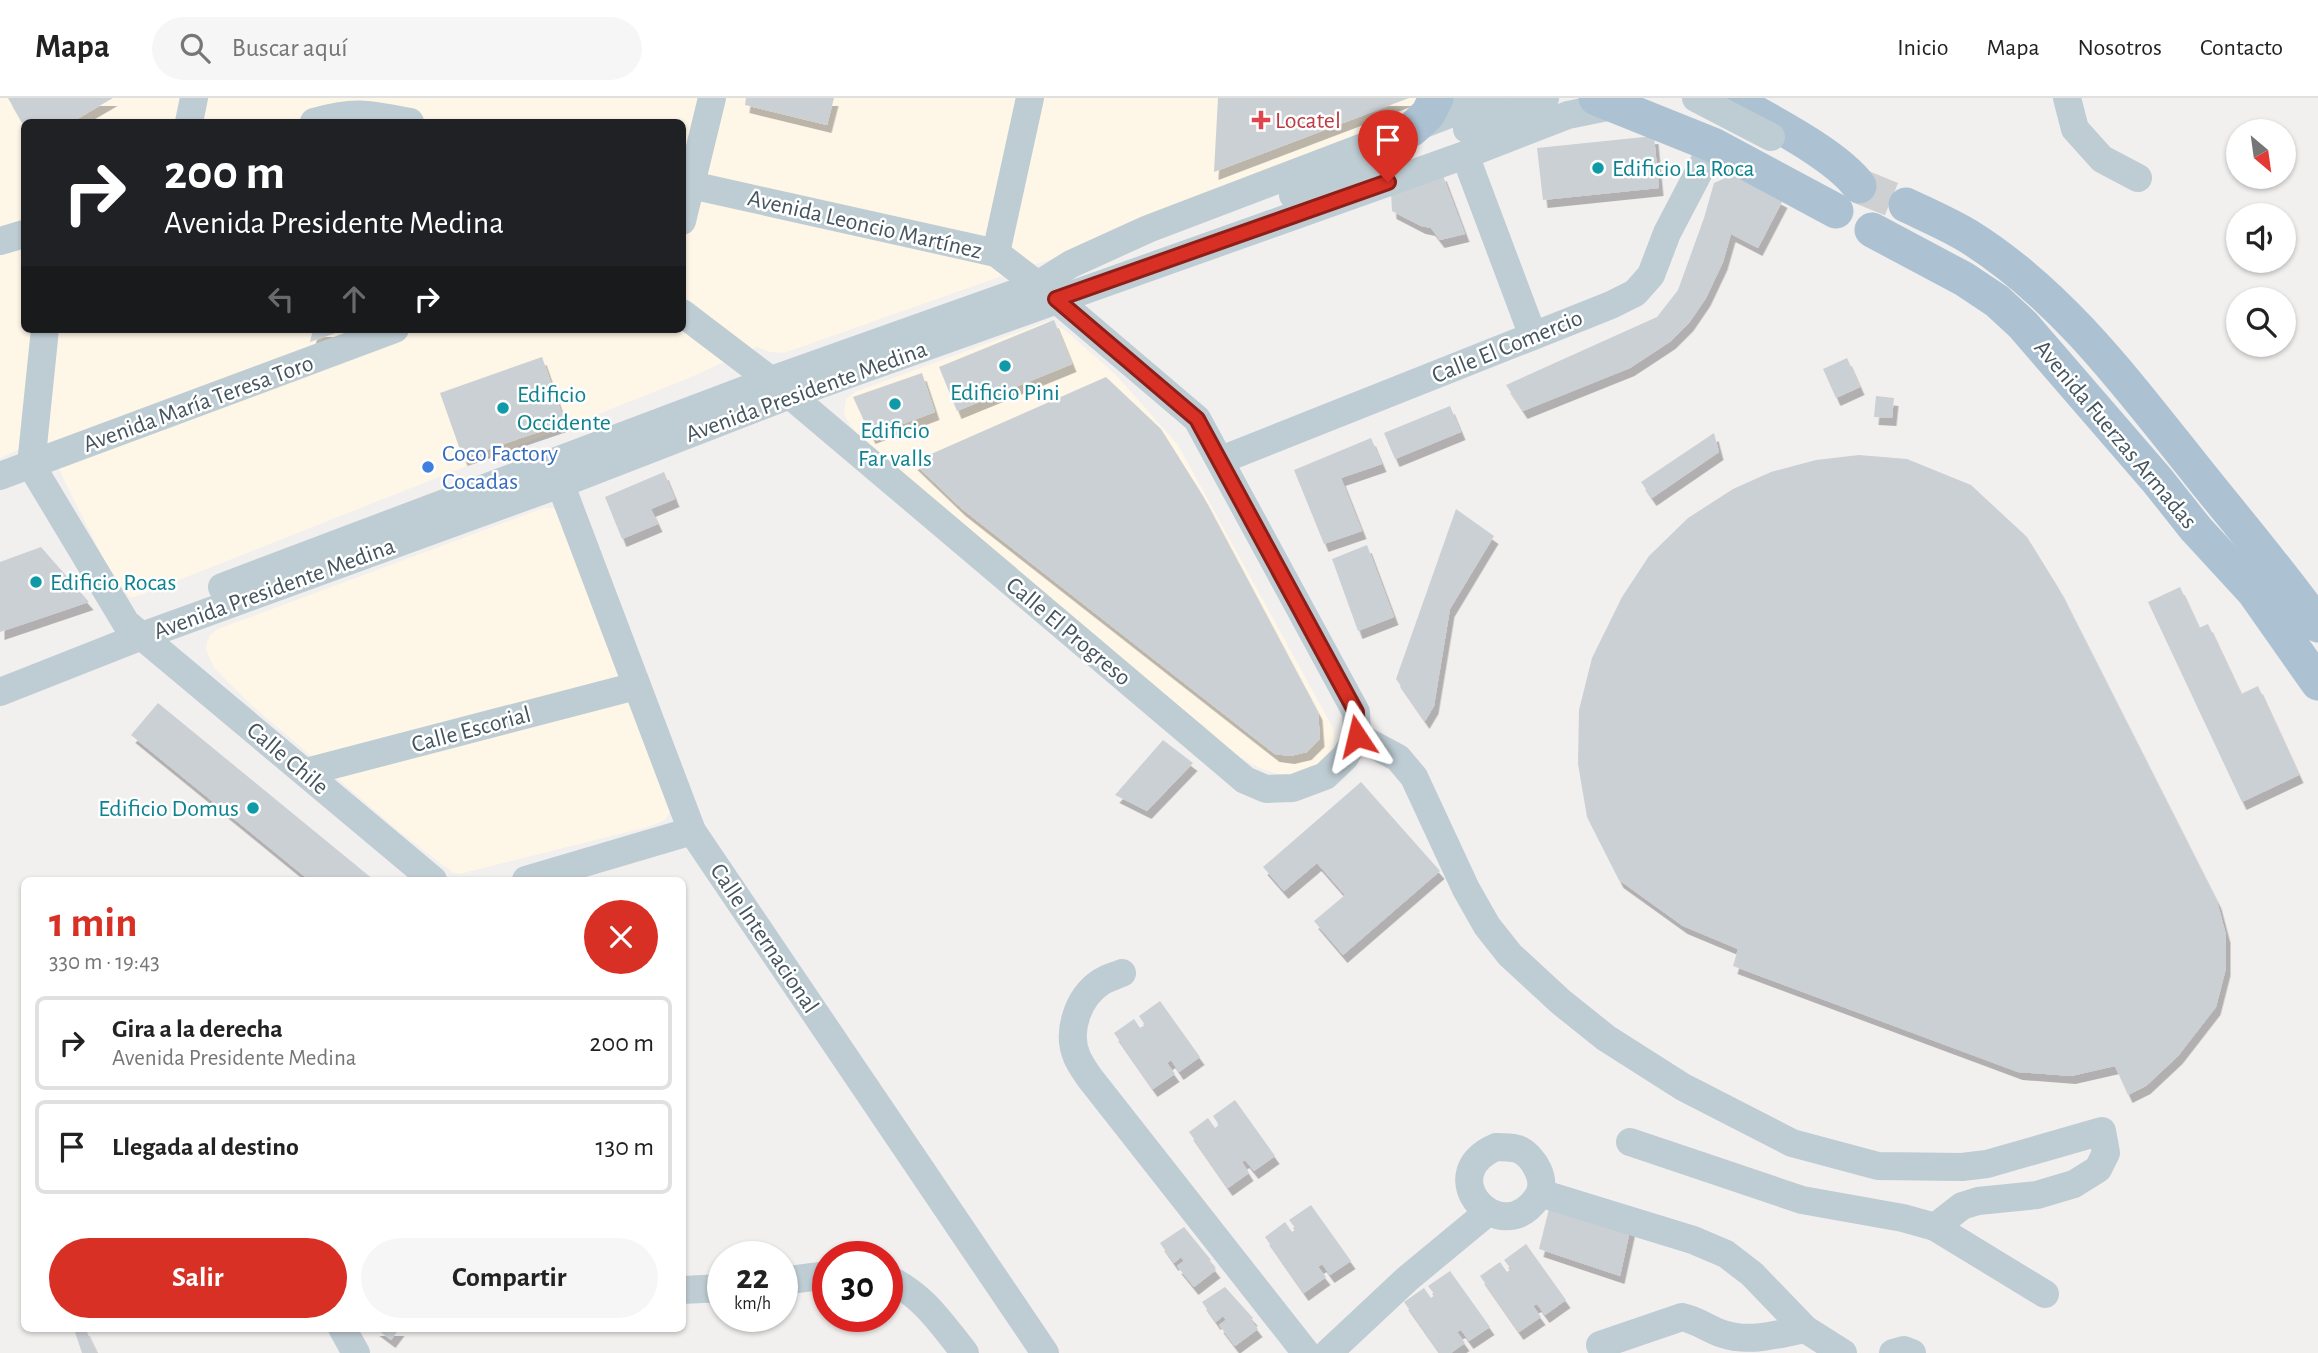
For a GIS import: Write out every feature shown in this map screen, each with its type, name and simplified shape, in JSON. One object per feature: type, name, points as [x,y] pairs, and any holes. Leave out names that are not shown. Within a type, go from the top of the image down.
[{"type":"main road","points":[[1412,129],[1428,114],[1436,98]]},
{"type":"main road","points":[[1729,98],[1777,133],[1850,173],[1860,186]]},
{"type":"main road","points":[[1615,101],[1713,145],[1836,211]]},
{"type":"main road","name":"Avenida Fuerzas Armadas","points":[[1906,205],[1968,236],[2013,268],[2063,313],[2139,399],[2288,583],[2318,625]]},
{"type":"main road","name":"Avenida Fuerzas Armadas","points":[[1872,230],[1964,279],[1997,301],[2024,325],[2196,529],[2254,592],[2318,683]]},
{"type":"street","points":[[190,119],[194,98]]},
{"type":"street","points":[[687,184],[712,98]]},
{"type":"street","points":[[996,253],[1030,98]]},
{"type":"street","name":"Avenida Presidente Medina","points":[[781,387],[966,331],[1046,292],[1071,264],[1148,229],[1492,98]]},
{"type":"street","points":[[1046,292],[1545,98]]},
{"type":"street","points":[[1696,98],[1777,133]]},
{"type":"street","points":[[1749,98],[1777,133]]},
{"type":"street","points":[[2067,98],[2075,129],[2102,159],[2138,178]]},
{"type":"street","name":"Avenida Presidente Medina","points":[[0,672],[134,630],[781,387],[1046,292],[1465,155],[1568,115],[1615,101]]},
{"type":"street","points":[[326,119],[361,113],[394,119]]},
{"type":"street","points":[[1765,174],[1756,155],[1765,139],[1777,133]]},
{"type":"street","name":"Calle El Comercio","points":[[1221,460],[1635,293],[1651,275],[1667,233],[1713,145]]},
{"type":"street","points":[[1465,155],[1534,336]]},
{"type":"street","name":"Avenida Leoncio Martínez","points":[[687,184],[996,253],[1046,292],[1197,419],[1356,712],[1357,736]]},
{"type":"street","points":[[0,241],[21,235]]},
{"type":"street","points":[[686,316],[781,387]]},
{"type":"street","points":[[31,465],[45,333]]},
{"type":"street","name":"Avenida María Teresa Toro","points":[[0,476],[384,333]]},
{"type":"street","name":"Calle El Progreso","points":[[781,387],[1245,780],[1266,789],[1293,788],[1325,776],[1345,757],[1357,736]]},
{"type":"street","name":"Calle Chile","points":[[31,465],[134,630],[429,877]]},
{"type":"street","name":"Calle Internacional","points":[[556,472],[692,831],[1045,1353]]},
{"type":"street","name":"Avenida Presidente Medina","points":[[0,692],[134,630]]},
{"type":"street","name":"Calle Escorial","points":[[306,772],[636,686]]},
{"type":"street","points":[[1357,736],[1398,758],[1414,777],[1466,889],[1487,926],[1510,955],[1561,1002],[1606,1038],[1683,1087],[1792,1143],[1878,1166],[1962,1167],[1987,1164],[2102,1131],[2106,1153],[2098,1169],[2074,1184],[2036,1195],[1978,1201],[1962,1206],[1935,1227]]},
{"type":"street","points":[[536,877],[692,831]]},
{"type":"street","points":[[1122,973],[1101,982],[1087,995],[1077,1012],[1073,1030],[1076,1056],[1089,1077],[1306,1353]]},
{"type":"street","points":[[1630,1142],[1802,1200],[1903,1218],[1935,1227],[2045,1294]]},
{"type":"street","points":[[1496,1147],[1520,1150],[1529,1157],[1541,1177],[1540,1193],[1535,1202],[1520,1212],[1498,1216],[1479,1205],[1472,1195],[1469,1183],[1471,1171],[1476,1160],[1496,1147]]},
{"type":"street","points":[[1540,1193],[1693,1240],[1726,1254],[1752,1274],[1805,1329],[1843,1353]]},
{"type":"street","points":[[1328,1353],[1407,1279],[1488,1212]]},
{"type":"street","points":[[903,1285],[925,1301],[965,1353]]},
{"type":"street","points":[[686,1290],[707,1289]]},
{"type":"street","points":[[1600,1345],[1682,1317],[1739,1339],[1805,1329]]},
{"type":"street","points":[[344,1332],[356,1353]]},
{"type":"street","points":[[1893,1353],[1904,1350],[1912,1353]]},
{"type":"shaded area","points":[[0,98],[1430,98],[1422,109],[1105,242],[784,353],[757,347],[689,378],[130,598],[109,570],[64,480],[46,437],[0,458]]},
{"type":"shaded area","points":[[1048,321],[1066,331],[1116,375],[1178,445],[1334,730],[1334,742],[1329,756],[1317,768],[1285,776],[1262,769],[1234,754],[1204,726],[1047,603],[873,450],[850,425],[844,414],[846,399],[855,392]]},
{"type":"shaded area","points":[[544,508],[553,508],[560,513],[670,811],[665,820],[648,827],[459,874],[452,872],[400,832],[249,703],[214,668],[206,650],[207,642],[210,635],[218,629]]},
{"type":"building","points":[[8,98],[113,98],[77,119],[21,121]]},
{"type":"building","points":[[746,98],[834,98],[827,125],[745,105]]},
{"type":"building","points":[[1218,98],[1409,98],[1214,172]]},
{"type":"building","name":"Edificio La Roca","points":[[1654,136],[1659,188],[1543,200],[1537,148]]},
{"type":"building","points":[[1442,173],[1465,234],[1440,240],[1431,228],[1421,226],[1392,211],[1391,192]]},
{"type":"building","points":[[1734,174],[1783,200],[1758,248],[1731,234],[1723,262],[1706,298],[1689,323],[1671,341],[1630,368],[1523,411],[1506,385],[1657,317],[1678,290],[1714,183]]},
{"type":"building","name":"Edificio Pini","points":[[1054,320],[1072,364],[957,411],[939,367]]},
{"type":"building","points":[[312,333],[336,333],[310,342]]},
{"type":"building","name":"Edificio Occidente","points":[[542,357],[565,423],[463,458],[440,393]]},
{"type":"building","points":[[1847,358],[1860,387],[1836,398],[1823,369]]},
{"type":"building","name":"Edificio Far valls","points":[[922,373],[935,412],[871,436],[853,397]]},
{"type":"building","points":[[1106,377],[1161,429],[1203,496],[1318,712],[1320,739],[1307,752],[1290,756],[1275,754],[961,508],[913,462]]},
{"type":"building","points":[[1876,396],[1894,398],[1892,418],[1874,417]]},
{"type":"building","points":[[1450,406],[1461,432],[1395,459],[1384,433]]},
{"type":"building","points":[[1714,433],[1719,452],[1652,498],[1641,482]]},
{"type":"building","points":[[1371,438],[1382,464],[1341,478],[1362,531],[1324,544],[1294,470]]},
{"type":"building","points":[[1859,455],[1907,459],[1971,485],[2027,537],[2059,589],[2217,901],[2226,935],[2226,968],[2216,1007],[2178,1056],[2146,1086],[2128,1095],[2115,1066],[2071,1076],[2018,1072],[1733,966],[1738,949],[1683,926],[1619,880],[1587,817],[1578,764],[1579,710],[1592,658],[1622,597],[1649,556],[1688,518],[1733,489],[1771,472],[1816,460]]},
{"type":"building","points":[[664,472],[675,499],[651,509],[658,524],[622,539],[605,497]]},
{"type":"building","points":[[1456,509],[1494,536],[1450,609],[1434,706],[1425,721],[1396,679]]},
{"type":"building","points":[[1367,545],[1394,617],[1358,631],[1332,559]]},
{"type":"building","name":"Edificio Rocas","points":[[41,547],[89,602],[0,632],[0,562]]},
{"type":"building","points":[[2180,587],[2199,628],[2208,624],[2241,694],[2258,686],[2299,775],[2242,802],[2148,602]]},
{"type":"building","name":"Edificio Domus","points":[[158,703],[370,877],[305,877],[131,735]]},
{"type":"building","points":[[1163,740],[1193,763],[1147,811],[1115,795]]},
{"type":"building","points":[[1361,782],[1440,871],[1343,955],[1314,921],[1345,895],[1317,863],[1284,891],[1263,867]]},
{"type":"building","points":[[1160,1001],[1200,1057],[1179,1072],[1171,1060],[1167,1063],[1175,1074],[1153,1089],[1114,1033],[1134,1019],[1140,1028],[1145,1025],[1139,1016]]},
{"type":"building","points":[[1235,1100],[1275,1156],[1254,1171],[1245,1160],[1242,1162],[1249,1173],[1228,1188],[1189,1132],[1208,1118],[1215,1128],[1219,1125],[1213,1116]]},
{"type":"building","points":[[1311,1205],[1351,1261],[1330,1275],[1322,1264],[1318,1267],[1326,1277],[1304,1293],[1265,1237],[1285,1222],[1292,1232],[1296,1229],[1289,1220]]},
{"type":"building","points":[[1550,1205],[1631,1226],[1620,1276],[1539,1249]]},
{"type":"building","points":[[1184,1227],[1216,1270],[1194,1287],[1177,1266],[1184,1261],[1181,1257],[1174,1263],[1160,1243]]},
{"type":"building","points":[[1526,1244],[1566,1300],[1545,1315],[1537,1304],[1533,1306],[1541,1317],[1519,1332],[1480,1276],[1500,1262],[1507,1272],[1511,1269],[1504,1260]]},
{"type":"building","points":[[1450,1271],[1490,1327],[1469,1341],[1461,1330],[1457,1332],[1465,1343],[1451,1353],[1440,1353],[1404,1302],[1424,1288],[1431,1298],[1435,1295],[1428,1286]]},
{"type":"building","points":[[1225,1287],[1253,1318],[1251,1320],[1258,1329],[1235,1346],[1219,1325],[1226,1320],[1223,1316],[1216,1322],[1202,1302]]},
{"type":"building","points":[[75,1332],[87,1332],[97,1353],[82,1353]]},
{"type":"building","points":[[380,1332],[397,1332],[391,1340]]},
{"type":"tunnel","points":[[1859,186],[1906,205]]},
{"type":"place","name":"Locatel","points":[[1261,120]]},
{"type":"place","name":"Edificio La Roca","points":[[1598,168]]},
{"type":"place","name":"Edificio Pini","points":[[1005,366]]},
{"type":"place","name":"Edificio Far valls","points":[[895,404]]},
{"type":"place","name":"Edificio Occidente","points":[[503,408]]},
{"type":"place","name":"Coco Factory Cocadas","points":[[428,467]]},
{"type":"place","name":"Edificio Rocas","points":[[36,582]]},
{"type":"place","name":"Edificio Domus","points":[[253,808]]},
{"type":"route","points":[[1357,736],[1356,712],[1197,419],[1056,299],[1388,182]]}]
